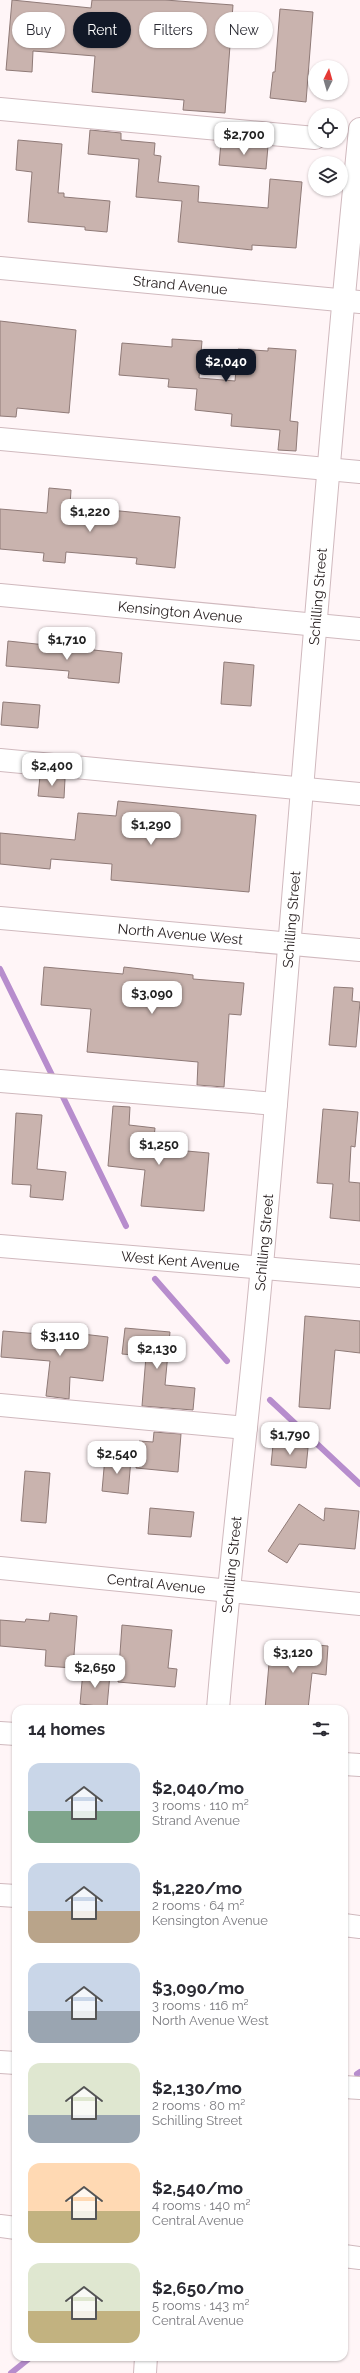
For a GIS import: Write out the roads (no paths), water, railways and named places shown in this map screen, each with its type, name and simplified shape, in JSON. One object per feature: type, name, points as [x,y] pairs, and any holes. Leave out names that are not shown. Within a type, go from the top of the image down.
[{"type":"street","points":[[0,109],[308,137]]},
{"type":"street","name":"Schilling Street","points":[[218,1705],[227,1591],[246,1428],[262,1268],[328,469],[351,302],[355,139]]},
{"type":"street","name":"Strand Avenue","points":[[0,268],[351,302]]},
{"type":"street","points":[[0,439],[360,472]]},
{"type":"street","name":"Kensington Avenue","points":[[0,595],[360,629]]},
{"type":"street","points":[[0,760],[360,794]]},
{"type":"street","name":"North Avenue West","points":[[0,918],[360,950]]},
{"type":"street","points":[[0,1081],[276,1104]]},
{"type":"street","name":"West Kent Avenue","points":[[0,1246],[360,1276]]},
{"type":"street","points":[[0,1405],[246,1428]]},
{"type":"street","name":"Central Avenue","points":[[0,1568],[360,1604]]},
{"type":"street","points":[[0,1733],[12,1734]]},
{"type":"street","points":[[348,1764],[360,1765]]},
{"type":"street","points":[[0,1895],[12,1896]]},
{"type":"street","points":[[348,1926],[360,1927]]},
{"type":"street","points":[[0,2062],[12,2063]]},
{"type":"street","points":[[348,2086],[360,2088]]},
{"type":"street","points":[[0,2226],[12,2228]]},
{"type":"street","points":[[348,2256],[360,2258]]},
{"type":"street","points":[[145,2373],[146,2361]]},
{"type":"waterway","points":[[0,969],[52,1075]]},
{"type":"waterway","points":[[63,1097],[126,1226]]},
{"type":"waterway","points":[[155,1279],[227,1361]]},
{"type":"waterway","points":[[270,1400],[360,1484]]},
{"type":"waterway","points":[[11,2373],[26,2361]]}]
